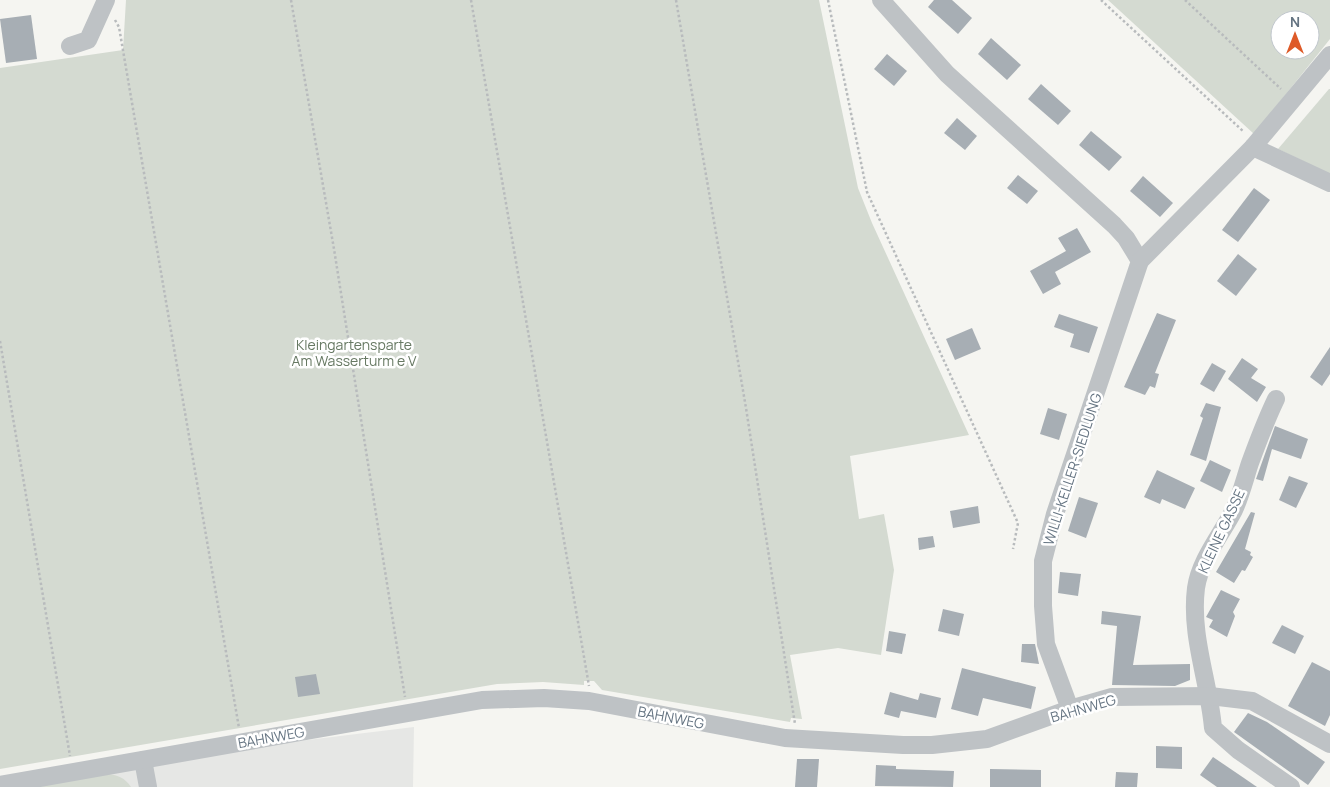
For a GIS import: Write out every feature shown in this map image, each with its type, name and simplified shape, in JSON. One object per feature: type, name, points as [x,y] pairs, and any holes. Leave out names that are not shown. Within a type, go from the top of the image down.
[{"type":"street","points":[[70,46],[88,40],[106,0]]},
{"type":"street","points":[[881,0],[946,74],[1114,225],[1126,238],[1140,261]]},
{"type":"street","name":"WILLI-KELLER-SIEDLUNG","points":[[1070,709],[1046,644],[1043,606],[1044,561],[1055,514],[1140,261],[1255,145],[1330,55]]},
{"type":"street","points":[[1255,145],[1330,183]]},
{"type":"street","name":"KLEINE GASSE","points":[[1276,399],[1260,435],[1235,508],[1204,564],[1196,588],[1196,625],[1200,666],[1210,696],[1212,728],[1238,750],[1291,787]]},
{"type":"street","name":"BAHNWEG","points":[[0,785],[482,700],[544,698],[589,701],[795,739],[897,745],[962,742],[1006,734],[1070,709],[1112,697],[1210,696],[1252,701],[1330,744]]},
{"type":"street","points":[[143,760],[148,787]]},
{"type":"path","points":[[291,0],[334,249],[407,714]]},
{"type":"path","points":[[472,0],[578,617],[589,701]]},
{"type":"path","points":[[676,0],[748,418],[796,718],[795,739]]},
{"type":"path","points":[[828,0],[867,192],[1018,523],[1013,549]]},
{"type":"path","points":[[1101,0],[1255,145]]},
{"type":"path","points":[[1185,0],[1294,99]]},
{"type":"path","points":[[119,27],[239,742]]},
{"type":"path","points":[[0,341],[73,772]]},
{"type":"shaded area","points":[[414,727],[413,787],[0,787],[143,760]]},
{"type":"green space","name":"Kleingartensparte Am Wasserturm e V","points":[[126,0],[819,0],[858,188],[872,223],[969,435],[850,456],[859,519],[884,514],[894,570],[881,655],[838,648],[790,655],[802,719],[791,718],[790,722],[602,690],[594,681],[584,681],[584,685],[543,682],[497,684],[0,769],[0,68],[123,50]]},
{"type":"green space","points":[[1108,0],[1330,0],[1330,39],[1320,52],[1320,10],[1270,10],[1270,60],[1313,60],[1254,134]]},
{"type":"green space","points":[[1330,89],[1330,174],[1278,149]]},
{"type":"green space","points":[[106,774],[120,777],[131,787],[34,787]]},
{"type":"building","points":[[934,0],[952,0],[972,18],[958,34],[928,7]]},
{"type":"building","points":[[31,15],[37,59],[6,63],[0,19]]},
{"type":"building","points":[[991,38],[1021,65],[1007,80],[978,54]]},
{"type":"building","points":[[887,54],[907,71],[894,86],[874,69]]},
{"type":"building","points":[[1041,84],[1071,111],[1058,125],[1028,99]]},
{"type":"building","points":[[957,118],[977,136],[965,150],[944,133]]},
{"type":"building","points":[[1091,131],[1122,157],[1109,171],[1079,145]]},
{"type":"building","points":[[1018,175],[1038,191],[1027,204],[1007,188]]},
{"type":"building","points":[[1143,176],[1173,203],[1160,217],[1130,191]]},
{"type":"building","points":[[1254,188],[1270,200],[1238,242],[1222,230]]},
{"type":"building","points":[[1077,228],[1091,252],[1055,272],[1061,284],[1043,294],[1030,271],[1066,251],[1058,238]]},
{"type":"building","points":[[1238,254],[1257,269],[1236,296],[1217,281]]},
{"type":"building","points":[[1157,313],[1176,320],[1155,373],[1159,374],[1155,388],[1150,386],[1145,395],[1124,387]]},
{"type":"building","points":[[1059,314],[1098,327],[1089,353],[1070,347],[1074,334],[1054,327]]},
{"type":"building","points":[[972,328],[981,349],[955,360],[946,339]]},
{"type":"building","points":[[1330,347],[1330,374],[1322,386],[1310,377]]},
{"type":"building","points":[[1242,358],[1258,369],[1251,378],[1266,387],[1257,402],[1228,379]]},
{"type":"building","points":[[1212,363],[1226,371],[1214,392],[1200,384]]},
{"type":"building","points":[[1206,403],[1221,407],[1206,461],[1190,455],[1203,418],[1200,416]]},
{"type":"building","points":[[1048,408],[1067,414],[1059,440],[1040,434]]},
{"type":"building","points":[[1275,426],[1308,439],[1301,459],[1272,449],[1263,481],[1256,479]]},
{"type":"building","points":[[1210,460],[1231,470],[1222,492],[1200,481]]},
{"type":"building","points":[[1157,470],[1195,488],[1185,509],[1162,499],[1160,504],[1144,497]]},
{"type":"building","points":[[1289,476],[1308,483],[1296,508],[1279,500]]},
{"type":"building","points":[[1079,497],[1098,503],[1086,538],[1068,531]]},
{"type":"building","points":[[978,506],[980,523],[953,528],[950,511]]},
{"type":"building","points":[[1251,512],[1255,513],[1245,549],[1251,552],[1250,555],[1253,557],[1245,571],[1242,570],[1234,583],[1216,572]]},
{"type":"building","points":[[933,536],[935,547],[919,550],[918,538]]},
{"type":"building","points":[[1060,572],[1081,574],[1078,596],[1058,593]]},
{"type":"building","points":[[1221,590],[1240,599],[1233,612],[1235,616],[1227,637],[1209,627],[1213,620],[1206,617]]},
{"type":"building","points":[[943,609],[964,614],[959,636],[938,631]]},
{"type":"building","points":[[1102,611],[1141,616],[1133,665],[1190,664],[1190,680],[1175,686],[1112,685],[1117,626],[1101,624]]},
{"type":"building","points":[[1282,625],[1304,636],[1295,654],[1272,643]]},
{"type":"building","points":[[889,631],[906,634],[902,654],[886,651]]},
{"type":"building","points":[[1022,644],[1035,644],[1039,664],[1021,662]]},
{"type":"building","points":[[1312,662],[1330,671],[1330,715],[1325,726],[1288,706]]},
{"type":"building","points":[[962,668],[1036,687],[1031,709],[983,698],[978,716],[951,709]]},
{"type":"building","points":[[316,674],[320,694],[298,697],[295,677]]},
{"type":"building","points":[[890,692],[918,700],[920,693],[941,698],[936,718],[901,711],[899,718],[884,714]]},
{"type":"building","points":[[1248,713],[1267,722],[1325,762],[1308,785],[1234,732]]},
{"type":"building","points":[[1156,746],[1182,747],[1182,769],[1156,768]]},
{"type":"building","points":[[1213,757],[1257,787],[1217,787],[1200,775]]},
{"type":"building","points":[[797,759],[819,759],[817,787],[795,787]]},
{"type":"building","points":[[876,765],[896,766],[896,769],[954,771],[953,787],[875,786]]},
{"type":"building","points":[[990,769],[1041,770],[1041,787],[990,787]]},
{"type":"building","points":[[1116,772],[1138,773],[1137,787],[1115,787]]}]
